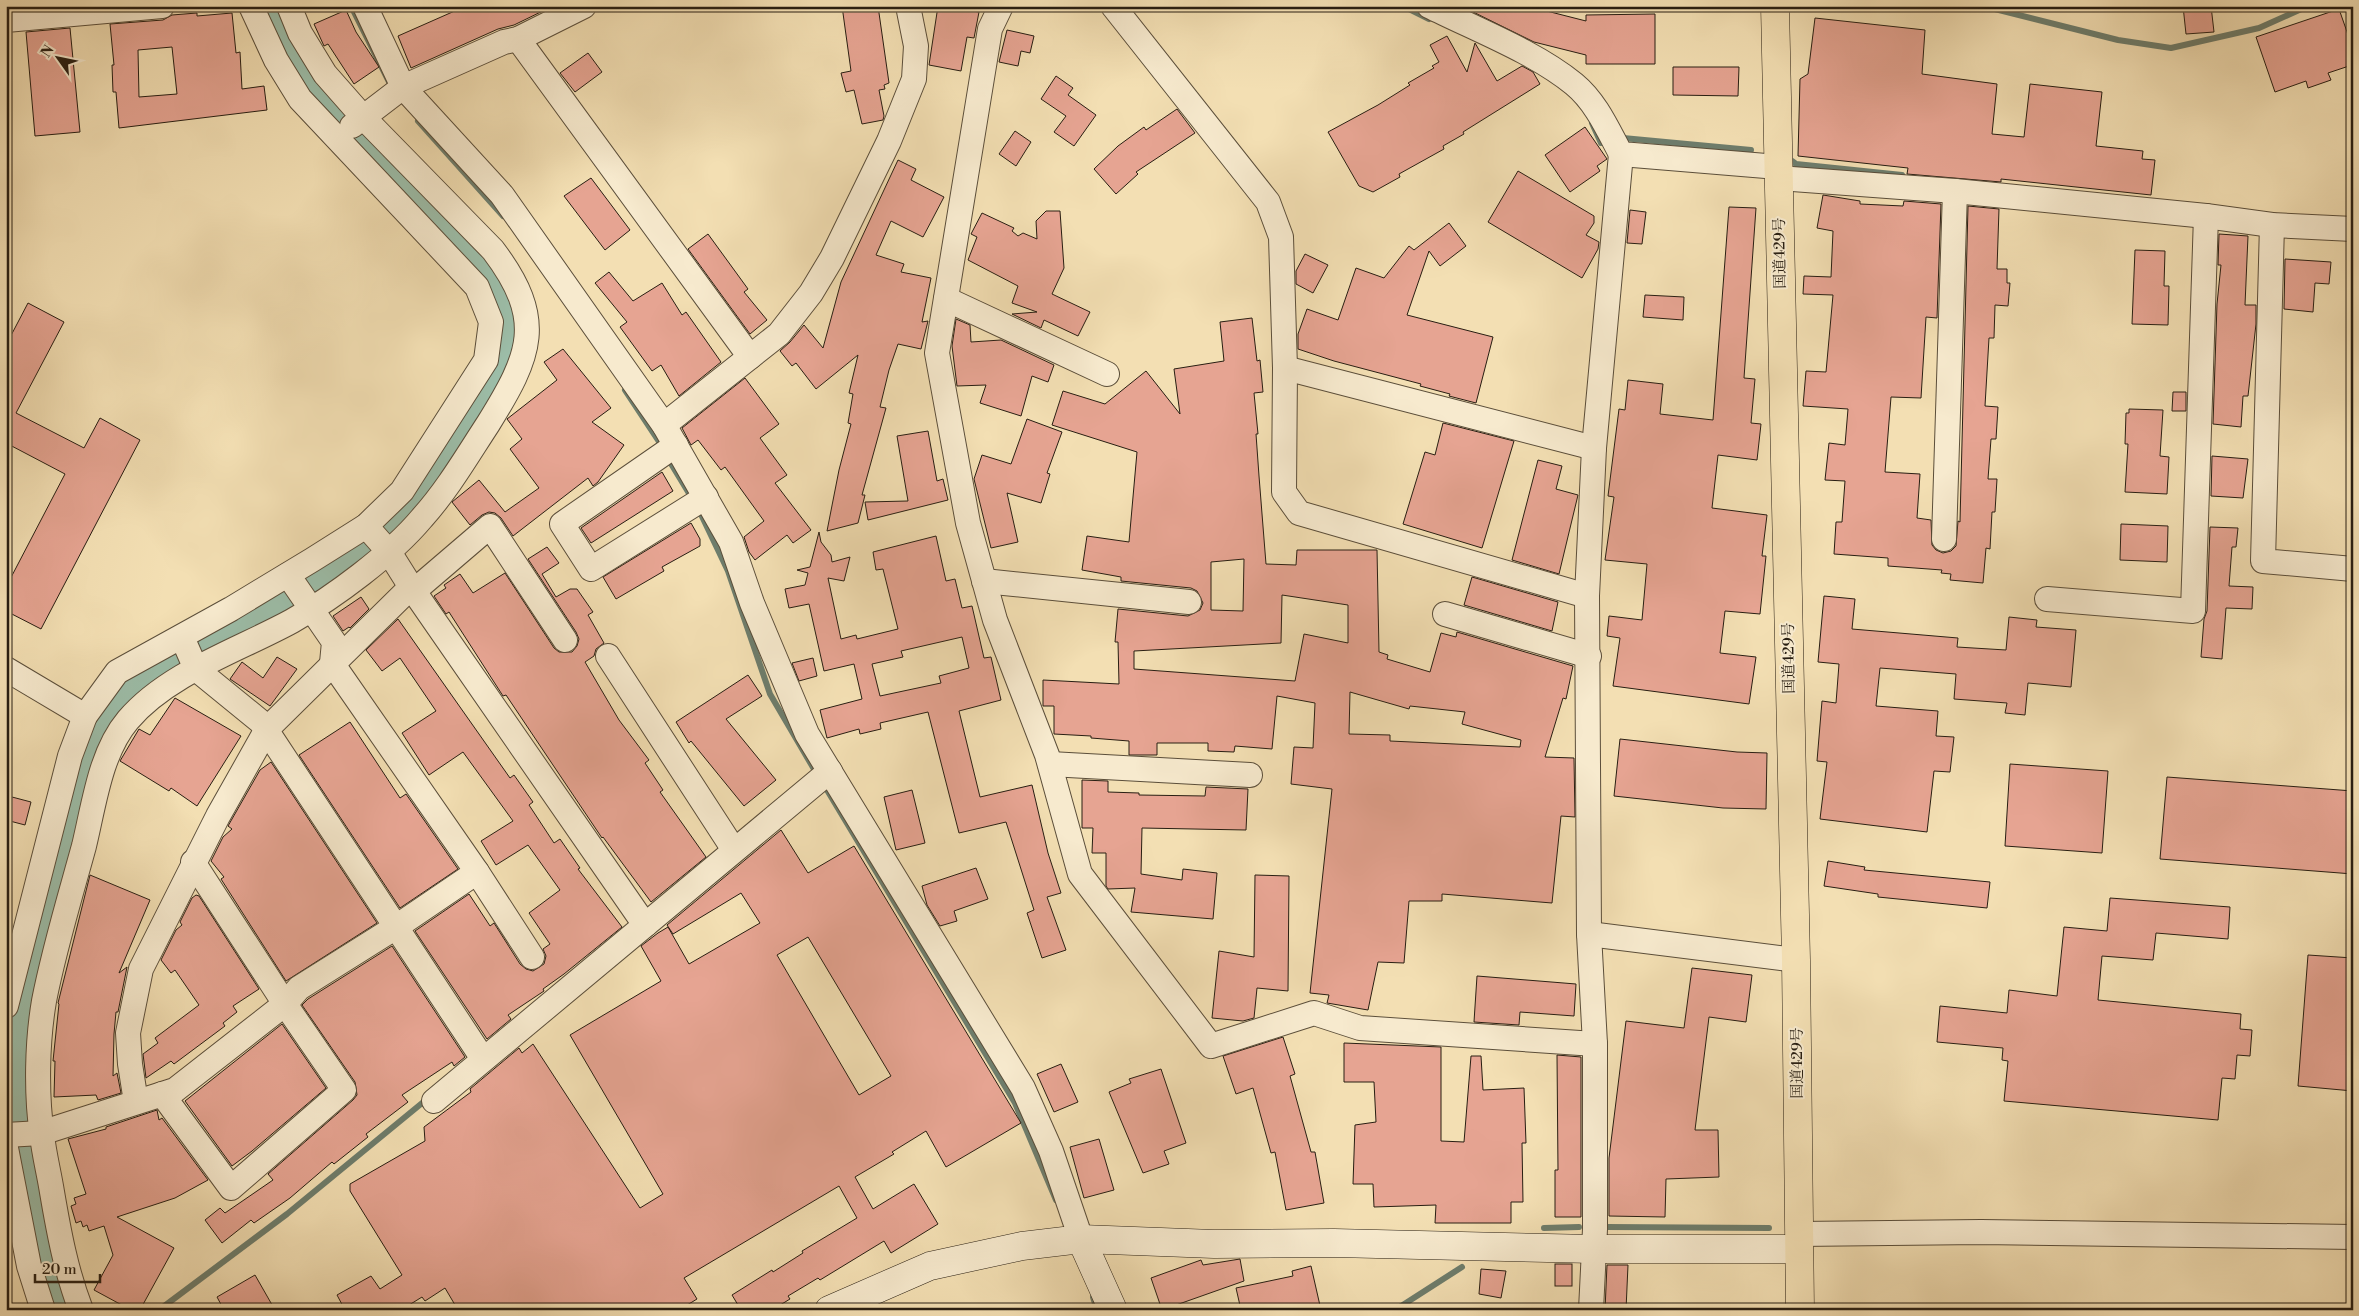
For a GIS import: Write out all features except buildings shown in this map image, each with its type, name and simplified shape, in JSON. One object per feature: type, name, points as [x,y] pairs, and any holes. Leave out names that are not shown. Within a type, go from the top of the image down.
[{"type":"highway","name":"国道429号","points":[[1775,6],[1796,960],[1800,1310]]},
{"type":"street","points":[[6,20],[58,11],[162,6]]},
{"type":"street","points":[[43,1310],[29,1266],[19,1137],[38,1072],[44,1002],[106,758],[126,722],[164,689],[188,653],[299,592],[377,538],[421,520],[446,490],[513,383],[526,349],[527,318],[520,293],[509,270],[493,250],[350,128],[300,99],[276,60],[251,6]]},
{"type":"street","points":[[6,1006],[70,756],[85,716],[117,672],[188,653],[294,620],[299,592],[377,538],[402,491],[486,360],[491,322],[476,287],[350,128],[326,74],[300,33],[289,6]]},
{"type":"street","points":[[365,6],[398,91],[502,195],[664,425],[676,445],[699,502],[732,542],[752,603],[807,734],[1023,1088],[1051,1151],[1081,1239],[1113,1310]]},
{"type":"street","points":[[350,128],[398,91],[504,42],[518,39],[584,6]]},
{"type":"street","points":[[664,425],[780,334],[811,293],[832,258],[889,141],[914,79],[916,46],[908,6]]},
{"type":"street","points":[[1001,6],[990,28],[937,353],[968,523],[995,620],[1050,764],[1080,874],[1211,1046],[1314,1013],[1360,1028],[1595,1044]]},
{"type":"street","points":[[1113,6],[1268,202],[1281,237],[1285,368],[1284,492],[1299,514],[1587,596]]},
{"type":"street","points":[[1429,6],[1547,65],[1575,85],[1597,110],[1621,154],[1594,448],[1587,596],[1589,656],[1589,934],[1595,1044],[1594,1249],[1591,1310]]},
{"type":"street","points":[[518,39],[750,357]]},
{"type":"street","points":[[1621,154],[1955,191],[2206,216],[2272,225],[2353,229]]},
{"type":"street","points":[[1944,540],[1955,191]]},
{"type":"street","points":[[2047,599],[2193,611],[2206,216]]},
{"type":"street","points":[[2272,225],[2263,561],[2353,569]]},
{"type":"street","points":[[946,299],[1107,374]]},
{"type":"street","points":[[1285,368],[1594,448]]},
{"type":"street","points":[[676,445],[562,524],[591,569],[699,502]]},
{"type":"street","points":[[136,1102],[130,1064],[128,1033],[140,969],[193,862],[267,729],[332,663],[412,589],[490,526],[565,640]]},
{"type":"street","points":[[377,538],[645,925]]},
{"type":"street","points":[[984,581],[1189,602]]},
{"type":"street","points":[[299,592],[334,642],[332,663],[477,872],[532,956]]},
{"type":"street","points":[[1445,614],[1589,656]]},
{"type":"street","points":[[188,653],[267,729],[482,1057]]},
{"type":"street","points":[[608,656],[734,850]]},
{"type":"street","points":[[6,669],[85,716]]},
{"type":"street","points":[[1050,764],[1250,775]]},
{"type":"street","points":[[434,1101],[482,1057],[645,925],[830,771]]},
{"type":"street","points":[[162,1094],[231,1188],[344,1090],[285,1004],[193,862]]},
{"type":"street","points":[[19,1137],[174,1090],[285,1004],[299,988],[396,927],[477,872]]},
{"type":"street","points":[[1589,934],[1796,960]]},
{"type":"street","points":[[19,1137],[82,1310]]},
{"type":"street","points":[[829,1310],[930,1266],[1022,1246],[1081,1239],[1214,1244],[1334,1243],[1594,1249],[1798,1242],[1981,1232],[2353,1237]]},
{"type":"waterway","points":[[61,1310],[48,1273],[33,1208],[19,1122],[19,1064],[25,995],[89,753],[115,704],[145,678],[218,640],[312,586],[340,566],[404,514],[441,469],[460,435],[496,381],[510,348],[511,321],[502,292],[477,258],[362,144],[339,113],[307,79],[281,36],[269,6]]},
{"type":"waterway","points":[[351,6],[393,90]]},
{"type":"waterway","points":[[1403,6],[1429,19]]},
{"type":"waterway","points":[[1983,6],[2118,40],[2171,48],[2259,28],[2308,6]]},
{"type":"waterway","points":[[418,121],[503,216]]},
{"type":"waterway","points":[[1592,123],[1601,143],[1603,142]]},
{"type":"waterway","points":[[1623,138],[1751,150]]},
{"type":"waterway","points":[[1792,161],[1796,164],[1902,175]]},
{"type":"waterway","points":[[625,390],[660,443]]},
{"type":"waterway","points":[[670,462],[693,500]]},
{"type":"waterway","points":[[698,508],[728,571],[770,694],[818,776]]},
{"type":"waterway","points":[[824,785],[1015,1103],[1056,1200]]},
{"type":"waterway","points":[[159,1310],[287,1214],[427,1099]]},
{"type":"waterway","points":[[1544,1228],[1579,1227]]},
{"type":"waterway","points":[[1606,1227],[1769,1228]]},
{"type":"waterway","points":[[1395,1310],[1462,1267]]},
{"type":"waterway","points":[[1093,1297],[1097,1310]]}]
